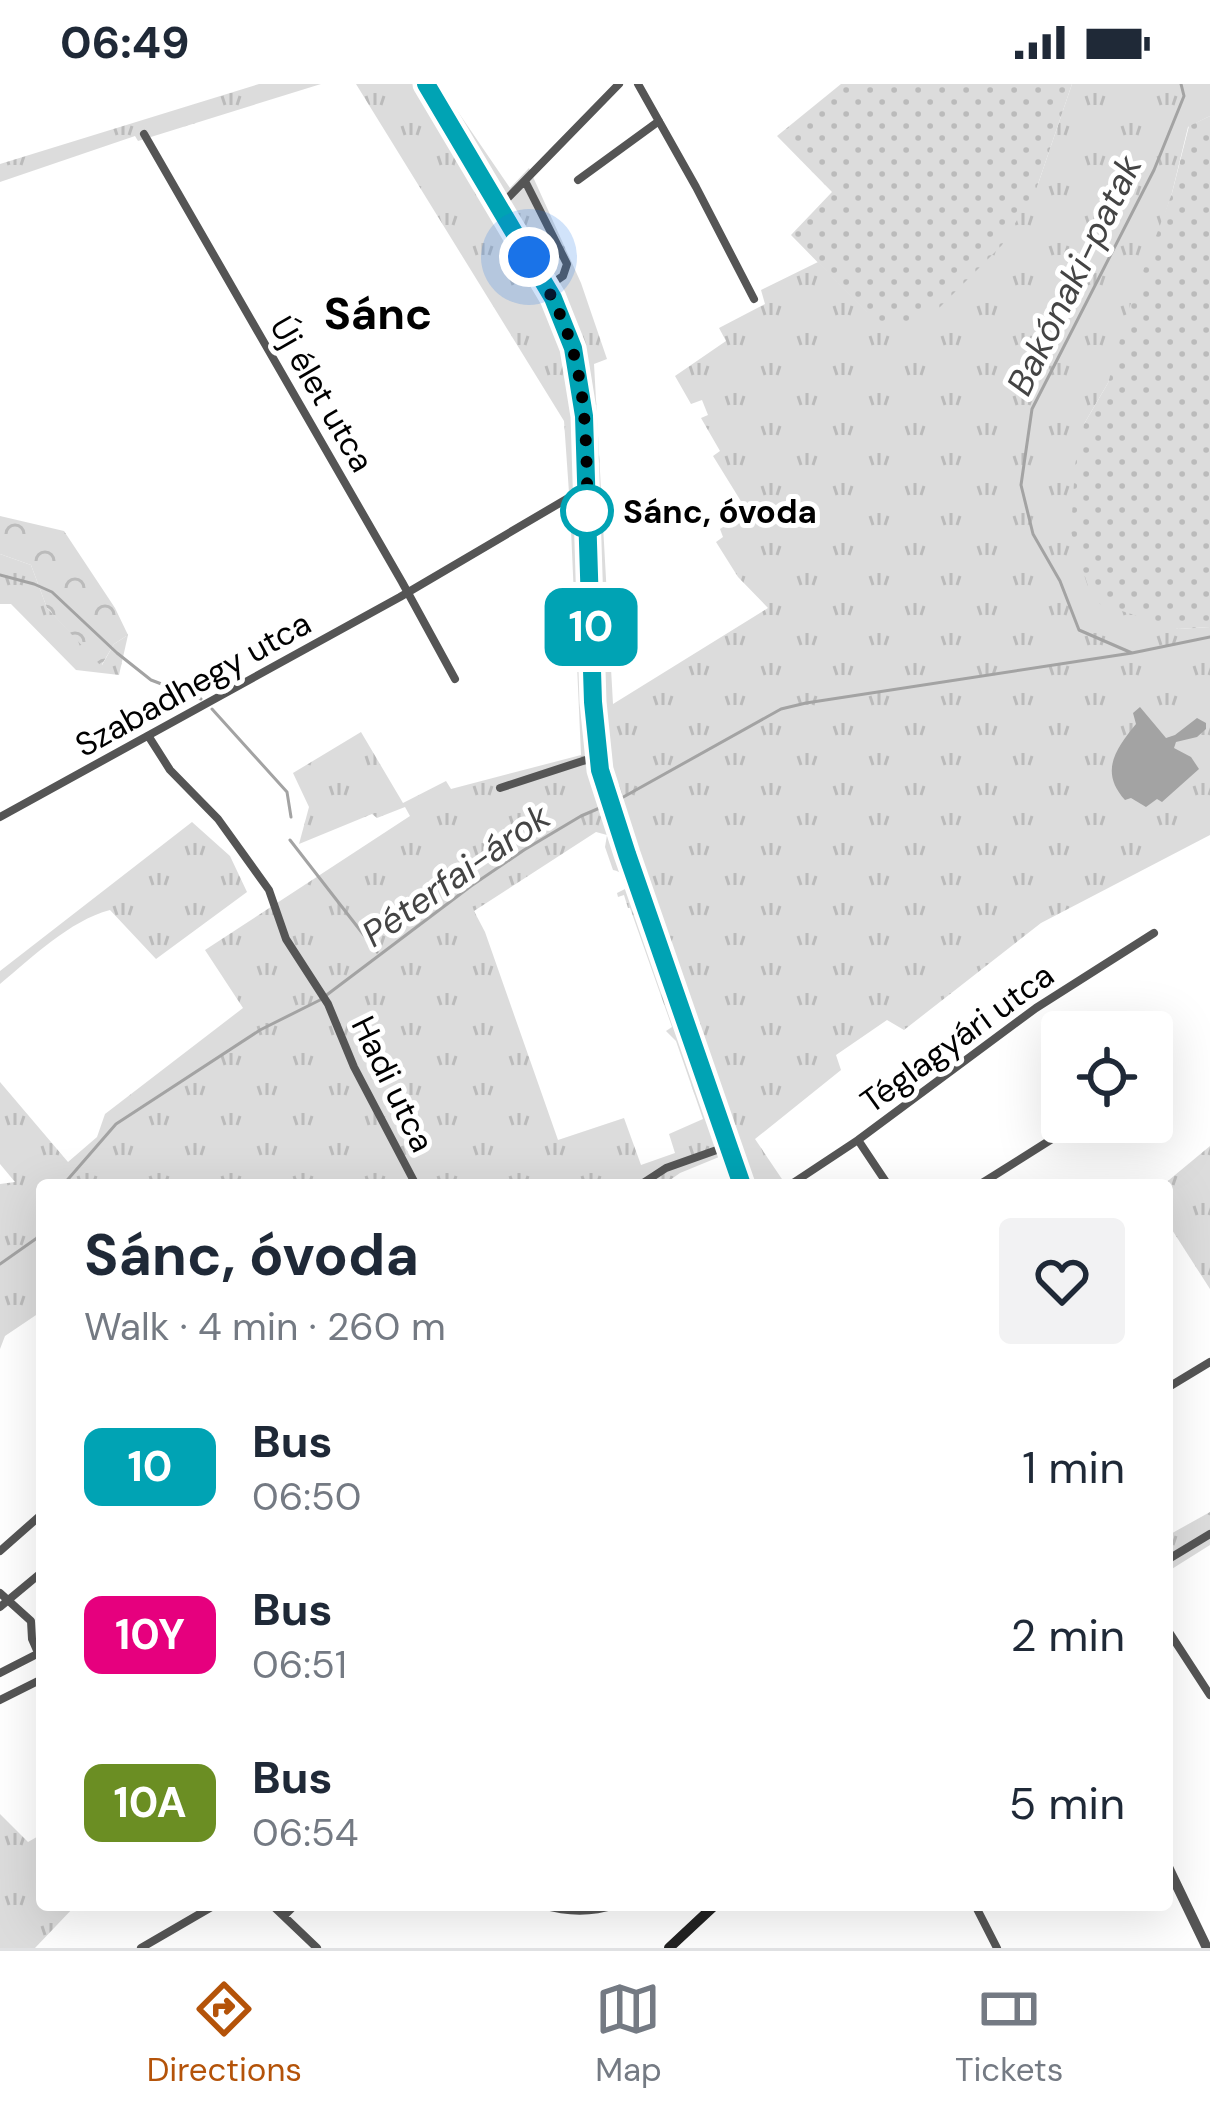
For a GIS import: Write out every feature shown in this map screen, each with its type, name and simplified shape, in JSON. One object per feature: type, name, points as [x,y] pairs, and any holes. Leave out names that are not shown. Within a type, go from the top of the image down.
[{"type":"main road","points":[[426,84],[547,287],[579,373],[598,756],[610,806],[740,1179]]},
{"type":"main road","points":[[669,1948],[686,1940],[710,1911]]},
{"type":"street","points":[[500,206],[619,84]]},
{"type":"street","points":[[638,84],[754,299]]},
{"type":"street","points":[[578,180],[659,121]]},
{"type":"street","name":"Új élet utca","points":[[144,134],[455,679]]},
{"type":"street","points":[[525,181],[567,264],[563,276],[547,287]]},
{"type":"street","name":"Szabadhegy utca","points":[[0,818],[586,488]]},
{"type":"street","name":"Hadi utca","points":[[149,736],[170,770],[218,819],[259,874],[286,939],[328,1004],[354,1067],[413,1179]]},
{"type":"street","points":[[500,788],[598,756]]},
{"type":"street","name":"Téglagyári utca","points":[[800,1179],[1036,1008],[1154,933]]},
{"type":"street","points":[[858,1139],[884,1179]]},
{"type":"street","points":[[989,1179],[1046,1143]]},
{"type":"street","points":[[649,1179],[666,1168],[728,1146]]},
{"type":"street","points":[[1173,1384],[1210,1362]]},
{"type":"street","points":[[0,1551],[36,1519]]},
{"type":"street","points":[[1173,1556],[1210,1534]]},
{"type":"street","points":[[36,1576],[3,1600],[31,1621],[36,1646]]},
{"type":"street","points":[[1173,1639],[1210,1695]]},
{"type":"street","points":[[0,1673],[36,1657]]},
{"type":"street","points":[[0,1700],[36,1683]]},
{"type":"street","points":[[1173,1877],[1207,1948]]},
{"type":"street","points":[[142,1948],[205,1911]]},
{"type":"street","points":[[279,1911],[316,1948]]},
{"type":"street","points":[[284,1916],[289,1911]]},
{"type":"street","points":[[978,1911],[997,1948]]},
{"type":"green space","points":[[259,84],[321,84],[138,141],[135,136],[0,182],[0,164]]},
{"type":"green space","points":[[356,84],[439,84],[510,188],[529,168],[581,283],[607,359],[594,364],[613,704],[768,608],[738,577],[716,542],[723,537],[720,529],[747,511],[713,456],[720,451],[701,418],[708,415],[702,400],[691,404],[675,376],[726,341],[719,328],[765,304],[761,290],[818,262],[883,328],[1037,187],[1072,84],[1210,84],[1210,116],[1188,127],[1172,193],[1108,383],[1084,424],[1177,629],[1210,627],[1210,835],[1041,923],[904,1030],[887,1020],[836,1055],[841,1070],[755,1139],[782,1179],[729,1179],[719,1157],[672,1179],[36,1179],[36,1315],[5,1336],[0,1349],[0,1184],[15,1182],[0,1164],[0,1082],[68,1162],[97,1137],[105,1114],[243,1008],[205,950],[410,816],[405,807],[377,818],[372,814],[299,844],[309,807],[293,773],[361,732],[403,803],[446,781],[451,789],[581,755],[564,421]],"holes":[[[596,832],[607,835],[605,847],[613,870],[626,885],[618,897],[624,895],[630,908],[672,1027],[666,1031],[676,1041],[703,1119],[669,1134],[675,1153],[641,1165],[624,1118],[558,1140],[474,911]]]},
{"type":"green space","points":[[841,84],[1072,84],[1037,187],[1002,245],[935,312],[883,329],[791,235],[832,192],[777,136]]},
{"type":"green space","points":[[1210,116],[1210,627],[1178,629],[1100,604],[1088,586],[1071,532],[1075,465],[1084,424],[1108,383],[1127,314],[1172,193],[1189,126]]},
{"type":"green space","points":[[0,516],[64,531],[128,635],[114,644],[101,666],[47,608],[31,565],[0,554]]},
{"type":"green space","points":[[0,554],[31,565],[47,608],[102,665],[114,644],[128,635],[119,675],[76,670],[11,604],[0,604]]},
{"type":"green space","points":[[192,822],[230,856],[247,892],[156,959],[110,910],[95,915],[52,941],[0,984],[0,971]]},
{"type":"green space","points":[[1210,1146],[1210,1289],[1173,1231],[1170,1179]]},
{"type":"green space","points":[[1210,1512],[1210,1545],[1173,1568],[1173,1533]]},
{"type":"green space","points":[[0,1814],[28,1842],[36,1837],[36,1911],[70,1911],[35,1948],[0,1948]]},
{"type":"shaded area","points":[[1140,707],[1166,738],[1197,718],[1206,723],[1197,737],[1176,742],[1174,748],[1191,757],[1199,769],[1162,802],[1157,799],[1146,807],[1131,798],[1125,800],[1112,770],[1117,751],[1136,724],[1133,713]]},
{"type":"waterway","name":"Bakónaki-patak","points":[[1181,84],[1184,96],[1154,170],[1032,409],[1021,485],[1033,534],[1060,581],[1079,630],[1132,653],[1210,637]]},
{"type":"waterway","points":[[0,575],[52,592],[151,680],[201,699]]},
{"type":"waterway","name":"Péterfai-árok","points":[[618,800],[781,709],[1132,653]]},
{"type":"waterway","points":[[212,709],[287,792],[291,817]]},
{"type":"waterway","name":"Péterfai-árok","points":[[68,1179],[116,1124],[260,1030],[320,1000],[524,850],[609,804]]},
{"type":"waterway","points":[[290,840],[377,952]]},
{"type":"waterway","name":"Péterfai-árok","points":[[0,1264],[36,1239]]},
{"type":"bus line","name":"10","points":[[426,84],[553,298],[573,348],[584,416],[593,702],[600,770],[740,1179]]},
{"type":"place","name":"Sánc, óvoda","points":[[587,511]]},
{"type":"district","name":"Sánc","points":[[378,313]]},
{"type":"route","points":[[529,257],[557,308],[579,373],[588,530],[587,511]]}]
